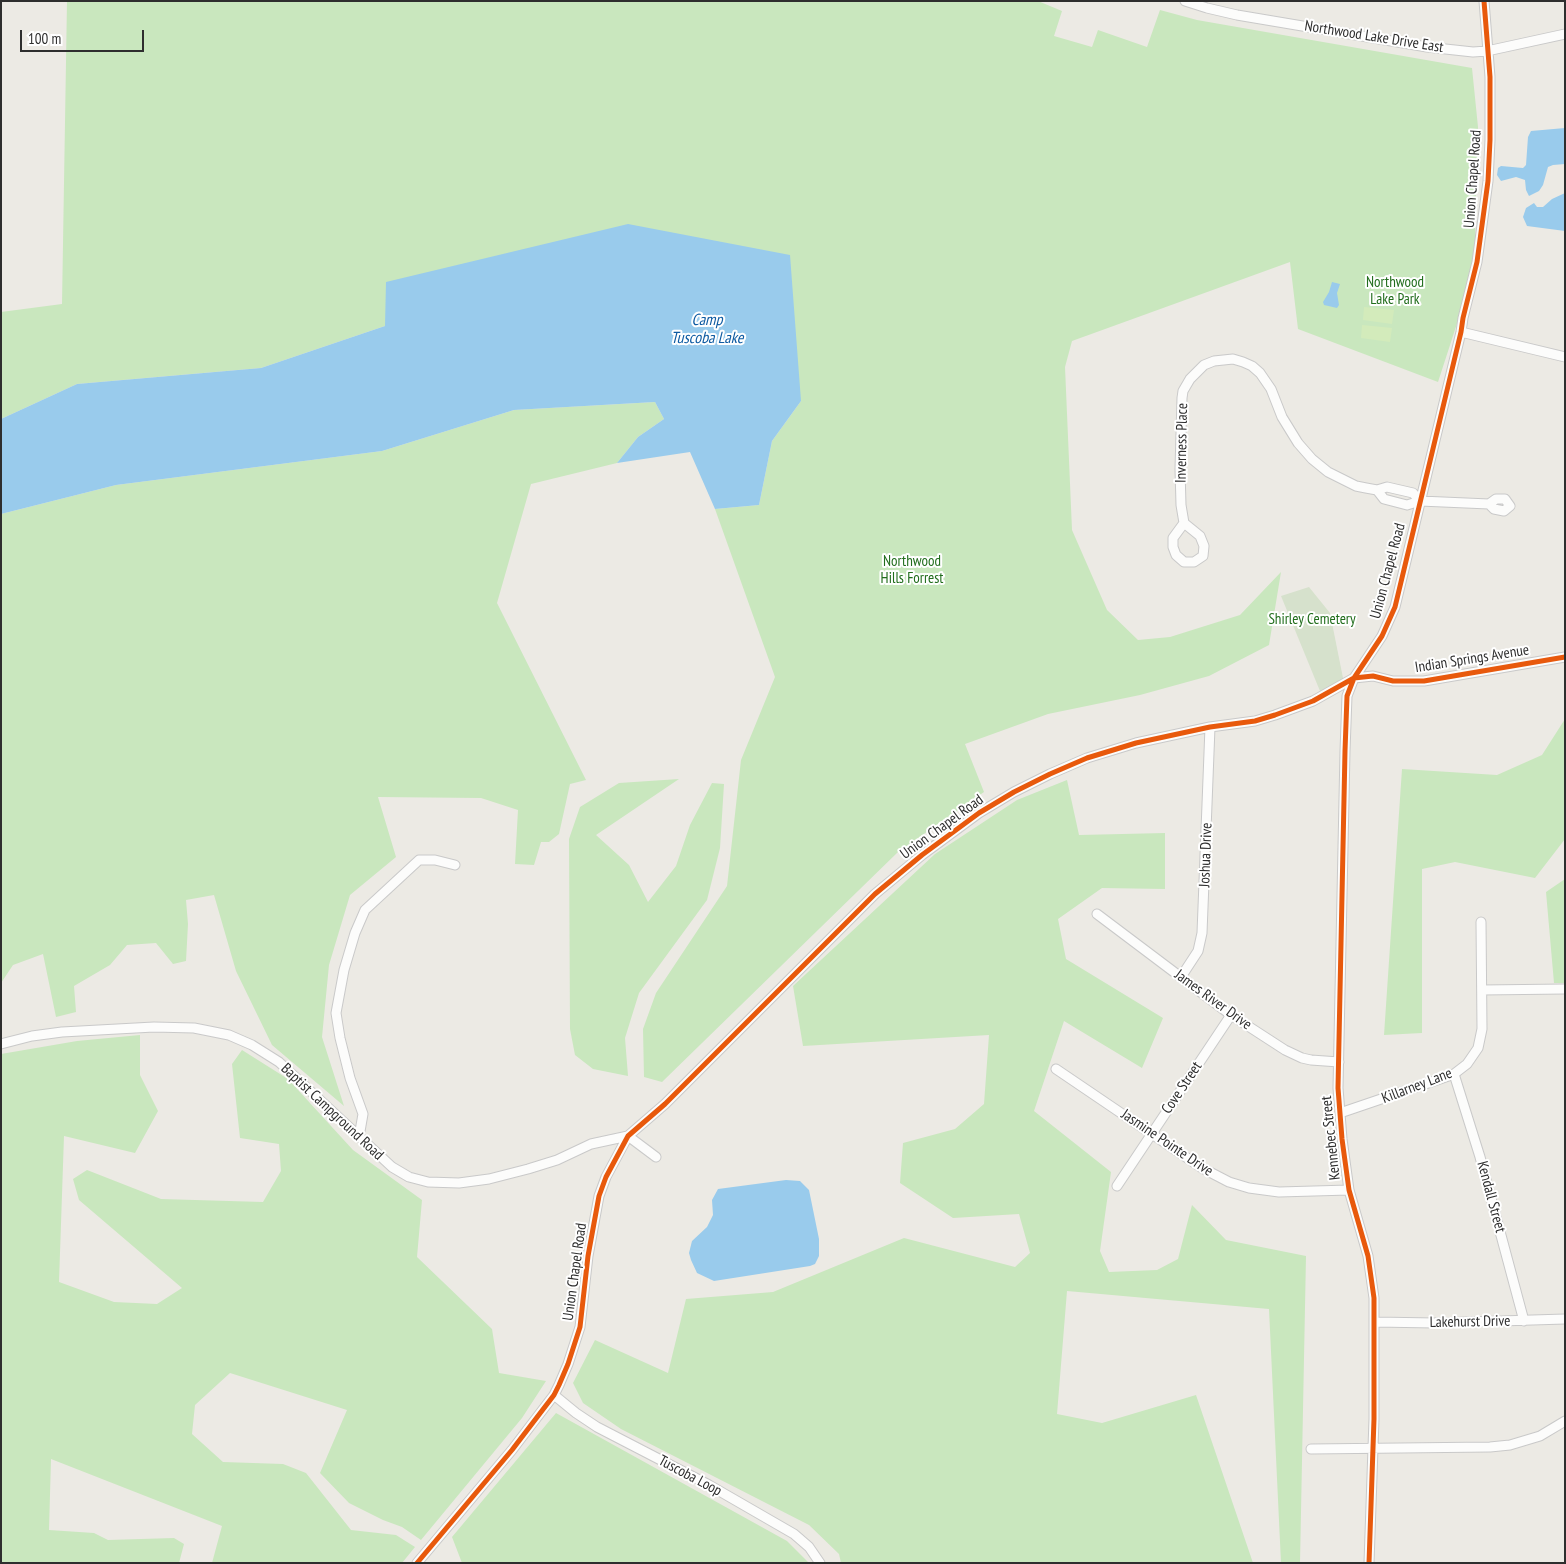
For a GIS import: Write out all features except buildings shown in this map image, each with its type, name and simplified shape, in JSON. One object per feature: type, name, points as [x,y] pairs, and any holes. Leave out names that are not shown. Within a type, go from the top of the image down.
[{"type":"street","name":"Northwood Lake Drive East","points":[[1184,1],[1237,15],[1412,45],[1473,52],[1487,51],[1565,34]]},
{"type":"street","name":"Union Chapel Road","points":[[417,1563],[512,1450],[554,1395],[568,1364],[580,1327],[588,1256],[599,1196],[606,1177],[628,1136],[664,1104],[875,894],[966,822],[1014,792],[1050,774],[1088,758],[1136,743],[1210,727],[1255,721],[1275,715],[1313,701],[1354,678],[1382,636],[1395,607],[1461,332],[1480,242],[1488,181],[1490,95],[1484,1]]},
{"type":"street","points":[[1461,332],[1565,357]]},
{"type":"street","name":"Inverness Place","points":[[1184,523],[1181,505],[1180,469],[1180,408],[1183,391],[1190,379],[1204,365],[1224,359],[1243,362],[1260,372],[1271,389],[1287,426],[1298,443],[1312,459],[1336,477],[1356,486],[1377,490],[1387,487],[1413,493],[1420,501],[1406,505],[1384,500],[1377,490]]},
{"type":"street","points":[[1420,501],[1489,504]]},
{"type":"street","name":"Indian Springs Avenue","points":[[1354,678],[1373,676],[1393,681],[1424,681],[1565,656]]},
{"type":"street","name":"Kennebec Street","points":[[1354,678],[1348,696],[1344,751],[1338,1088],[1348,1190],[1368,1256],[1374,1298],[1369,1563]]},
{"type":"street","name":"Joshua Drive","points":[[1181,977],[1198,951],[1202,933],[1210,727]]},
{"type":"street","points":[[359,1137],[363,1114],[350,1078],[336,1013],[344,970],[355,932],[365,910],[419,860],[435,860],[455,865]]},
{"type":"street","name":"James River Drive","points":[[1097,914],[1231,1015],[1284,1050],[1302,1058],[1339,1062]]},
{"type":"street","name":"Killarney Lane","points":[[1340,1113],[1454,1074],[1467,1064],[1478,1048],[1482,1030],[1481,922]]},
{"type":"street","points":[[1482,990],[1565,989]]},
{"type":"street","name":"Cove Street","points":[[1117,1186],[1231,1015]]},
{"type":"street","name":"Baptist Campground Road","points":[[1,1044],[32,1036],[62,1032],[154,1027],[194,1028],[221,1033],[242,1040],[279,1062],[388,1163],[409,1177],[428,1182],[448,1184],[489,1179],[528,1170],[557,1160],[592,1144],[628,1136]]},
{"type":"street","name":"Jasmine Pointe Drive","points":[[1056,1069],[1210,1173],[1249,1188],[1279,1192],[1348,1190]]},
{"type":"street","name":"Kendall Street","points":[[1454,1074],[1480,1156],[1524,1321]]},
{"type":"street","points":[[628,1136],[656,1158]]},
{"type":"street","name":"Lakehurst Drive","points":[[1375,1322],[1565,1319]]},
{"type":"street","name":"Tuscoba Loop","points":[[554,1395],[597,1427],[709,1485],[794,1534],[809,1547],[820,1563]]},
{"type":"street","points":[[1311,1449],[1490,1447],[1510,1445],[1540,1436],[1565,1421]]},
{"type":"green space","points":[[67,1],[1038,1],[1062,11],[1054,36],[1092,47],[1098,30],[1147,47],[1160,10],[1197,20],[1472,68],[1478,127],[1475,225],[1477,262],[1438,382],[1298,329],[1290,262],[1072,341],[1065,367],[1072,530],[1107,610],[1138,640],[1170,637],[1240,615],[1281,572],[1269,645],[1209,676],[1140,695],[1048,714],[965,744],[984,792],[898,852],[662,1082],[644,1077],[643,1029],[656,993],[727,886],[741,760],[775,677],[715,509],[759,505],[772,441],[801,401],[385,326],[261,368],[77,384],[1,419],[1,312],[62,304]]},
{"type":"green space","points":[[1364,307],[1394,310],[1392,324],[1363,320]]},
{"type":"green space","points":[[1362,325],[1392,328],[1390,342],[1361,338]]},
{"type":"green space","points":[[655,402],[664,419],[638,437],[617,463],[531,484],[497,603],[586,780],[570,784],[559,834],[549,842],[541,842],[534,865],[515,864],[518,810],[481,798],[378,797],[396,857],[350,895],[329,965],[322,1037],[344,1106],[272,1045],[236,971],[214,895],[186,900],[188,924],[186,961],[173,964],[156,943],[127,945],[110,965],[74,986],[76,1012],[56,1017],[43,954],[13,965],[1,983],[1,514],[116,485],[382,451],[514,410]]},
{"type":"green space","name":"Shirley Cemetery","points":[[1309,587],[1330,613],[1344,683],[1322,696],[1281,596]]},
{"type":"green space","points":[[1565,719],[1565,839],[1535,878],[1455,862],[1422,869],[1422,1033],[1384,1035],[1402,769],[1497,775],[1542,755]]},
{"type":"green space","points":[[679,779],[596,835],[629,865],[648,902],[676,866],[690,825],[712,783],[724,784],[720,848],[707,900],[639,993],[625,1038],[628,1076],[593,1069],[575,1055],[570,1029],[569,839],[580,807],[619,783]]},
{"type":"green space","points":[[1067,780],[1079,835],[1165,833],[1165,889],[1102,888],[1058,919],[1066,959],[1163,1018],[1142,1068],[1064,1021],[1034,1111],[1111,1172],[1100,1251],[1109,1272],[1157,1270],[1178,1259],[1192,1205],[1226,1240],[1306,1256],[1300,1563],[1281,1563],[1269,1309],[1067,1291],[1057,1414],[1102,1423],[1196,1395],[1253,1563],[841,1563],[839,1554],[809,1525],[621,1429],[583,1403],[573,1383],[595,1340],[668,1373],[686,1299],[773,1292],[904,1238],[1015,1267],[1030,1253],[1019,1214],[953,1218],[900,1183],[903,1143],[955,1129],[984,1104],[989,1035],[803,1046],[793,986],[935,854],[1017,800]]},
{"type":"green space","points":[[1565,879],[1565,983],[1554,983],[1546,892]]},
{"type":"green space","points":[[140,1035],[140,1075],[158,1111],[135,1153],[64,1136],[59,1282],[114,1302],[157,1304],[182,1288],[79,1200],[73,1179],[87,1170],[161,1199],[263,1202],[281,1171],[279,1144],[240,1138],[232,1064],[242,1050],[288,1079],[353,1150],[422,1200],[417,1257],[492,1329],[499,1373],[546,1381],[522,1418],[421,1540],[402,1527],[349,1503],[320,1473],[347,1410],[230,1373],[195,1405],[192,1434],[223,1462],[283,1464],[306,1473],[351,1530],[396,1535],[415,1547],[402,1563],[212,1563],[222,1526],[51,1459],[49,1530],[94,1533],[108,1540],[174,1538],[184,1544],[179,1563],[1,1563],[1,1054],[77,1041]]},
{"type":"green space","points":[[556,1413],[787,1541],[809,1563],[462,1563],[452,1537]]},
{"type":"water","points":[[1565,128],[1565,164],[1548,167],[1543,185],[1539,191],[1529,196],[1525,180],[1516,177],[1501,181],[1497,175],[1498,168],[1501,166],[1523,168],[1526,165],[1528,137],[1531,131]]},
{"type":"water","points":[[1565,193],[1565,231],[1527,226],[1523,217],[1526,208],[1534,203],[1537,207],[1543,207],[1552,199]]},
{"type":"water","name":"Camp Tuscoba Lake","points":[[628,224],[790,255],[801,401],[772,441],[759,505],[715,509],[690,452],[617,463],[638,437],[664,419],[655,402],[514,410],[382,451],[116,485],[1,514],[1,419],[77,384],[261,368],[385,326],[386,282]]},
{"type":"water","points":[[1332,282],[1340,284],[1337,293],[1339,305],[1337,308],[1324,305],[1323,302]]},
{"type":"water","points":[[786,1180],[800,1181],[809,1190],[819,1239],[819,1256],[815,1264],[714,1281],[697,1273],[689,1253],[692,1241],[707,1227],[713,1215],[712,1200],[718,1189]]},
{"type":"cycle path","points":[[417,1563],[512,1450],[554,1395],[559,1385],[580,1327],[588,1256],[599,1196],[606,1177],[628,1136],[665,1104],[875,894],[922,855],[979,813],[1014,792],[1050,774],[1087,758],[1136,743],[1210,727],[1255,721],[1275,715],[1313,701],[1354,678],[1382,636],[1395,607],[1477,262],[1488,181],[1490,140],[1490,77],[1484,1]]},
{"type":"cycle path","points":[[1369,1563],[1374,1419],[1374,1298],[1368,1256],[1349,1190],[1338,1088],[1347,696],[1354,678],[1373,676],[1393,681],[1424,681],[1565,657]]},
{"type":"park label","name":"Northwood Lake Park","points":[[1395,292]]},
{"type":"park label","name":"Northwood Hills Forrest","points":[[912,570]]}]
